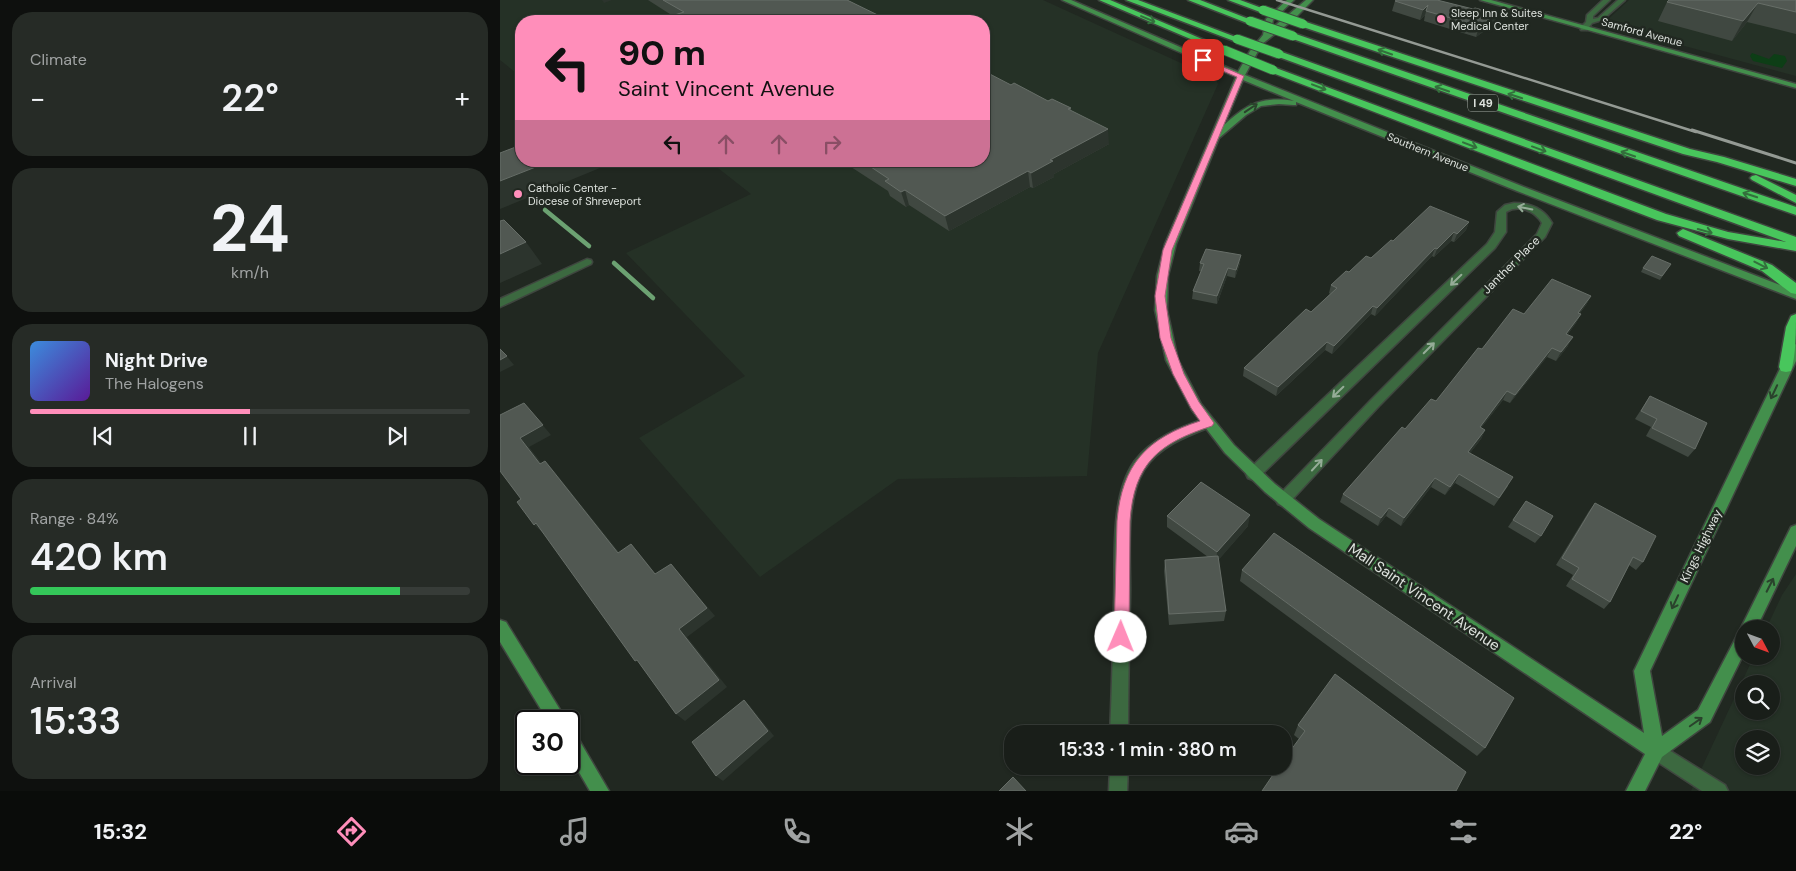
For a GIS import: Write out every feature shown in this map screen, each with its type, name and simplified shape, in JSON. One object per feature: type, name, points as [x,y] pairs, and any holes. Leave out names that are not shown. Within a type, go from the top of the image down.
[{"type":"highway","points":[[1103,0],[1273,70],[1604,197],[1697,228],[1737,239],[1796,247]]},
{"type":"highway","name":"I 49","points":[[1130,0],[1796,242]]},
{"type":"highway","name":"I 49","points":[[1192,0],[1674,170],[1796,211]]},
{"type":"highway","points":[[1232,0],[1687,152],[1766,183],[1796,200]]},
{"type":"highway","points":[[1687,152],[1720,159],[1796,182]]},
{"type":"highway","points":[[1604,197],[1642,218],[1760,264],[1777,274],[1796,290]]},
{"type":"highway","points":[[1786,367],[1792,327],[1796,319]]},
{"type":"street","name":"Southern Avenue","points":[[1065,0],[1317,108],[1469,169],[1796,295]]},
{"type":"street","points":[[1266,36],[1270,19],[1291,0]]},
{"type":"street","points":[[1266,36],[1282,25],[1310,0]]},
{"type":"street","name":"Samford Avenue","points":[[1482,0],[1534,11],[1796,79]]},
{"type":"street","name":"Samford Avenue","points":[[1506,0],[1534,11]]},
{"type":"street","points":[[1587,25],[1589,16],[1607,0]]},
{"type":"street","points":[[1587,25],[1600,19],[1622,0]]},
{"type":"street","name":"Samford Avenue","points":[[1587,25],[1796,86]]},
{"type":"street","name":"Mall Saint Vincent Avenue","points":[[1266,36],[1241,76],[1168,250],[1160,296],[1166,338],[1178,374],[1195,405],[1230,450],[1253,474],[1283,500],[1368,560],[1656,751]]},
{"type":"street","points":[[1214,139],[1245,111],[1262,101],[1277,100],[1317,108]]},
{"type":"street","name":"Janther Place","points":[[1253,474],[1491,246],[1500,231],[1500,214],[1502,211],[1513,206],[1524,207],[1544,217],[1547,223],[1541,235],[1375,402],[1283,500]]},
{"type":"street","points":[[500,303],[588,262]]},
{"type":"street","name":"Kings Highway","points":[[1656,751],[1642,671],[1796,348]]},
{"type":"street","points":[[1119,725],[1124,521],[1125,506],[1131,481],[1144,459],[1161,443],[1180,432],[1208,423]]},
{"type":"street","points":[[1752,620],[1796,531]]},
{"type":"street","points":[[500,627],[551,710]]},
{"type":"street","points":[[1635,791],[1656,751],[1704,716],[1735,654]]},
{"type":"street","points":[[1656,751],[1719,791]]},
{"type":"street","points":[[580,757],[600,791]]},
{"type":"street","points":[[1118,775],[1118,791]]},
{"type":"shaded area","points":[[500,0],[1043,0],[1216,79],[1218,84],[1098,353],[1087,476],[898,479],[760,577],[639,438],[745,376],[626,253],[751,194],[717,167],[990,167],[990,15],[515,15],[515,72],[500,60]]},
{"type":"shaded area","points":[[1629,0],[1796,0],[1796,76],[1603,24]]},
{"type":"shaded area","points":[[1796,574],[1796,791],[1691,791],[1735,697],[1735,720],[1780,720],[1780,675],[1745,675],[1750,665],[1780,665],[1780,620],[1770,620],[1782,595]]},
{"type":"green space","points":[[1752,53],[1769,59],[1774,54],[1785,56],[1787,61],[1782,68],[1753,61],[1750,56]]},
{"type":"building","points":[[663,0],[847,0],[878,15],[674,15],[684,12]]},
{"type":"building","points":[[1437,0],[1497,14],[1479,26],[1426,11],[1428,5],[1423,10],[1395,1]]},
{"type":"building","points":[[1669,0],[1796,0],[1796,12],[1758,3],[1743,21],[1667,2]]},
{"type":"building","points":[[990,74],[1011,85],[1014,83],[1048,101],[1052,99],[1108,129],[1050,160],[1053,161],[1031,173],[1028,171],[945,216],[905,190],[901,192],[885,181],[889,179],[871,167],[990,167]]},
{"type":"building","points":[[515,147],[515,167],[536,167],[500,181],[500,153]]},
{"type":"building","points":[[1430,206],[1469,222],[1457,234],[1454,232],[1437,249],[1435,248],[1377,308],[1373,306],[1334,346],[1327,342],[1278,387],[1244,368],[1306,309],[1311,312],[1337,288],[1331,285],[1346,271],[1349,272],[1366,256],[1371,258],[1391,240],[1393,241]]},
{"type":"building","points":[[504,220],[526,242],[500,254],[500,221]]},
{"type":"building","points":[[1206,249],[1241,255],[1236,270],[1228,268],[1217,296],[1193,291],[1204,264],[1200,263]]},
{"type":"building","points":[[1652,256],[1671,264],[1662,276],[1643,268]]},
{"type":"building","points":[[1552,279],[1591,296],[1578,313],[1581,314],[1566,334],[1573,337],[1561,352],[1552,348],[1515,395],[1507,391],[1480,427],[1485,430],[1468,452],[1513,477],[1499,498],[1459,474],[1450,487],[1435,478],[1404,518],[1389,508],[1381,518],[1343,494],[1402,427],[1405,429],[1431,399],[1436,401],[1478,348],[1482,349],[1513,309],[1524,314]]},
{"type":"building","points":[[500,349],[507,356],[500,360]]},
{"type":"building","points":[[1650,396],[1707,423],[1695,449],[1652,428],[1657,419],[1641,411]]},
{"type":"building","points":[[524,403],[543,425],[520,438],[540,464],[545,461],[618,553],[631,544],[655,574],[671,564],[707,608],[679,629],[719,680],[676,714],[637,660],[635,661],[536,523],[534,525],[517,502],[521,499],[500,471],[500,415]]},
{"type":"building","points":[[1201,482],[1250,515],[1217,552],[1167,516]]},
{"type":"building","points":[[1526,501],[1553,516],[1541,536],[1513,520]]},
{"type":"building","points":[[1595,503],[1656,536],[1643,562],[1633,557],[1610,602],[1572,579],[1579,568],[1562,558]]},
{"type":"building","points":[[1274,533],[1514,698],[1485,748],[1242,570]]},
{"type":"building","points":[[1218,556],[1226,611],[1169,614],[1165,560]]},
{"type":"building","points":[[1335,674],[1466,772],[1456,791],[1262,791],[1273,775],[1292,775],[1292,749],[1305,731],[1298,725]]},
{"type":"building","points":[[744,700],[768,731],[716,776],[692,742]]},
{"type":"building","points":[[1013,777],[1026,791],[999,791]]},
{"type":"waterway","points":[[545,210],[589,246]]},
{"type":"waterway","points":[[614,263],[653,298]]},
{"type":"railway","points":[[1277,0],[1696,132]]},
{"type":"railway","points":[[1692,130],[1796,163]]},
{"type":"place","name":"Sleep Inn & Suites Medical Center","points":[[1441,19]]},
{"type":"place","name":"Catholic Center - Diocese of Shreveport","points":[[518,194]]},
{"type":"route","points":[[1121,637],[1124,521],[1125,506],[1131,481],[1144,459],[1161,443],[1180,432],[1208,423],[1195,405],[1178,374],[1166,338],[1160,296],[1168,250],[1241,76],[1203,60]]}]
